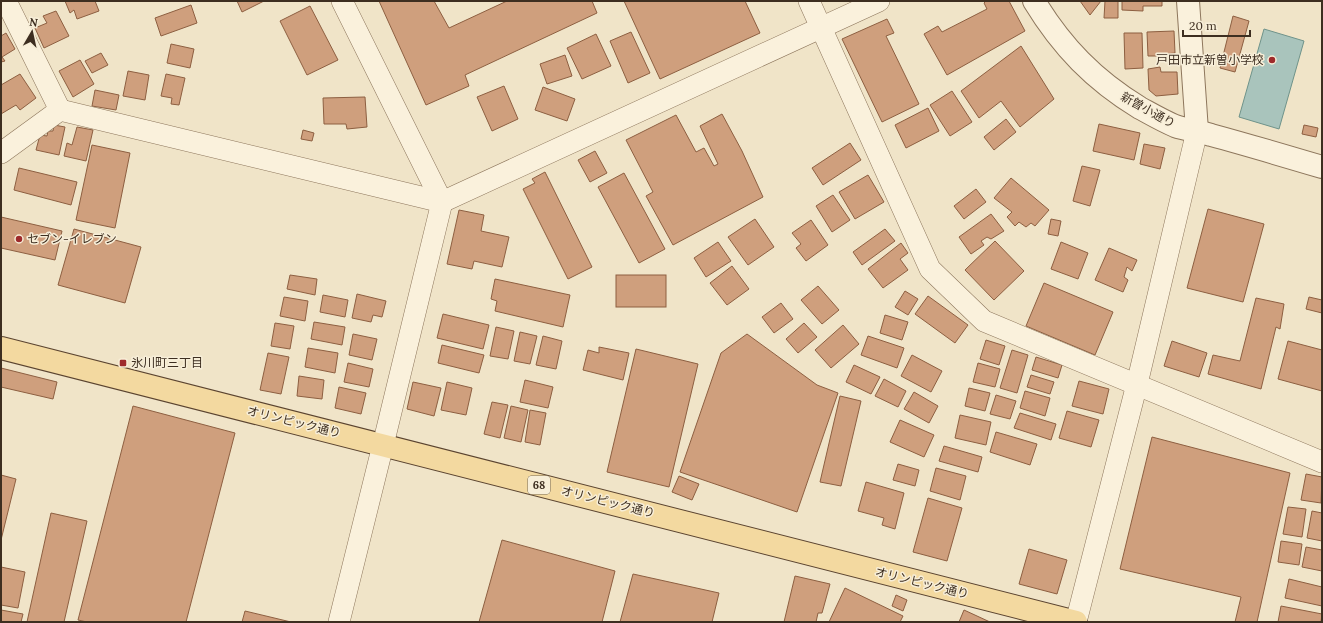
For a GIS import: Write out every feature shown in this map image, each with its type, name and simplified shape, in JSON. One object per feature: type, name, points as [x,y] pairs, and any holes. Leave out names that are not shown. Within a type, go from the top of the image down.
[{"type":"main road","name":"オリンピック通り","points":[[1,348],[1076,622]]},
{"type":"street","points":[[6,1],[60,110]]},
{"type":"street","points":[[339,622],[442,202],[342,1]]},
{"type":"street","points":[[809,1],[930,269],[984,321],[1322,462]]},
{"type":"street","points":[[1,153],[60,110],[442,202],[821,29],[879,1]]},
{"type":"street","name":"新曽小通り","points":[[1034,1],[1059,39],[1079,60],[1100,80],[1124,98],[1149,113],[1176,126],[1322,167]]},
{"type":"street","points":[[1076,622],[1138,384],[1197,131],[1188,1]]},
{"type":"water","points":[[1264,29],[1304,41],[1279,129],[1239,117]]},
{"type":"building","points":[[65,1],[95,1],[99,11],[77,19],[74,10],[70,13]]},
{"type":"building","points":[[237,1],[264,1],[242,12]]},
{"type":"building","points":[[379,1],[434,1],[449,28],[507,1],[592,1],[597,13],[465,75],[469,86],[426,105]]},
{"type":"building","points":[[624,1],[745,1],[760,33],[660,79]]},
{"type":"building","points":[[986,1],[1009,1],[1025,31],[947,75],[924,34],[938,26],[942,32],[987,9],[984,3]]},
{"type":"building","points":[[1080,1],[1101,1],[1090,15]]},
{"type":"building","points":[[1105,1],[1118,1],[1118,18],[1104,18]]},
{"type":"building","points":[[1122,1],[1162,1],[1162,6],[1143,6],[1143,11],[1122,10]]},
{"type":"building","points":[[191,5],[197,23],[161,36],[155,18]]},
{"type":"building","points":[[310,6],[338,60],[307,75],[280,21]]},
{"type":"building","points":[[56,11],[69,36],[44,48],[35,28],[47,23],[43,16]]},
{"type":"building","points":[[1233,16],[1249,21],[1235,72],[1220,68]]},
{"type":"building","points":[[887,19],[894,33],[886,36],[919,104],[882,122],[842,39]]},
{"type":"building","points":[[1174,31],[1175,53],[1165,54],[1164,56],[1148,56],[1147,32]]},
{"type":"building","points":[[631,32],[650,73],[628,83],[610,41]]},
{"type":"building","points":[[6,33],[15,49],[2,57],[5,61],[1,62],[1,36]]},
{"type":"building","points":[[1124,33],[1142,33],[1143,68],[1125,69]]},
{"type":"building","points":[[596,34],[611,66],[582,79],[567,48]]},
{"type":"building","points":[[171,44],[194,49],[190,68],[167,63]]},
{"type":"building","points":[[1021,46],[1054,99],[1020,127],[1001,101],[979,118],[961,91]]},
{"type":"building","points":[[101,53],[108,65],[92,73],[85,61]]},
{"type":"building","points":[[565,55],[572,76],[547,84],[540,64]]},
{"type":"building","points":[[80,60],[94,84],[73,97],[59,71]]},
{"type":"building","points":[[1160,67],[1161,72],[1177,72],[1178,94],[1156,96],[1149,90],[1148,69]]},
{"type":"building","points":[[128,71],[149,75],[145,100],[123,96]]},
{"type":"building","points":[[20,74],[36,98],[20,110],[16,105],[1,114],[1,85]]},
{"type":"building","points":[[166,74],[185,78],[179,105],[171,104],[172,98],[161,96]]},
{"type":"building","points":[[504,86],[518,119],[492,131],[477,97]]},
{"type":"building","points":[[543,87],[575,99],[567,121],[535,110]]},
{"type":"building","points":[[95,90],[119,95],[116,110],[92,106]]},
{"type":"building","points":[[952,91],[972,122],[950,136],[930,105]]},
{"type":"building","points":[[365,97],[367,127],[347,129],[346,124],[324,124],[323,98]]},
{"type":"building","points":[[928,108],[939,131],[906,148],[895,125]]},
{"type":"building","points":[[722,114],[742,151],[763,197],[673,245],[646,196],[653,192],[626,140],[676,115],[696,152],[704,148],[714,166],[718,164],[700,126]]},
{"type":"building","points":[[1006,119],[1016,132],[994,150],[984,137]]},
{"type":"building","points":[[1099,124],[1140,133],[1134,160],[1093,151]]},
{"type":"building","points":[[54,125],[65,127],[59,155],[36,150],[40,135],[47,136],[48,131],[53,131]]},
{"type":"building","points":[[1304,125],[1318,128],[1316,137],[1302,134]]},
{"type":"building","points":[[77,127],[93,130],[86,161],[64,156],[67,143],[72,145]]},
{"type":"building","points":[[303,130],[314,133],[312,141],[301,139]]},
{"type":"building","points":[[850,143],[861,160],[823,185],[812,168]]},
{"type":"building","points":[[1144,144],[1165,148],[1160,169],[1140,164]]},
{"type":"building","points":[[92,145],[130,153],[115,228],[76,220]]},
{"type":"building","points":[[595,151],[607,173],[590,182],[578,160]]},
{"type":"building","points":[[1082,166],[1100,170],[1090,206],[1073,201]]},
{"type":"building","points":[[19,168],[77,182],[71,205],[14,190]]},
{"type":"building","points":[[545,172],[592,267],[568,279],[523,189],[535,183],[532,179]]},
{"type":"building","points":[[624,173],[665,249],[639,263],[598,187]]},
{"type":"building","points":[[868,175],[884,202],[855,219],[839,192]]},
{"type":"building","points":[[1011,178],[1049,210],[1035,226],[1031,223],[1026,227],[1019,222],[1015,226],[1007,217],[1012,212],[994,198]]},
{"type":"building","points":[[976,189],[986,202],[964,219],[954,206]]},
{"type":"building","points":[[833,195],[850,220],[832,232],[816,206]]},
{"type":"building","points":[[1208,209],[1264,224],[1243,302],[1187,288]]},
{"type":"building","points":[[459,210],[484,215],[481,231],[509,237],[502,267],[474,261],[472,269],[447,264]]},
{"type":"building","points":[[991,214],[1004,231],[991,239],[987,237],[981,241],[984,245],[971,254],[959,237]]},
{"type":"building","points":[[1,217],[62,231],[55,260],[1,248]]},
{"type":"building","points":[[755,219],[774,247],[748,265],[728,237]]},
{"type":"building","points":[[1051,219],[1061,221],[1058,236],[1048,234]]},
{"type":"building","points":[[811,220],[828,245],[806,261],[796,248],[801,244],[792,233]]},
{"type":"building","points":[[74,229],[141,247],[125,303],[58,285]]},
{"type":"building","points":[[885,229],[895,241],[862,265],[853,252]]},
{"type":"building","points":[[995,241],[1024,271],[994,300],[965,270]]},
{"type":"building","points":[[718,242],[731,261],[706,277],[694,258]]},
{"type":"building","points":[[1061,242],[1088,253],[1078,279],[1051,269]]},
{"type":"building","points":[[901,243],[908,253],[900,259],[908,270],[883,288],[868,269]]},
{"type":"building","points":[[1109,248],[1137,260],[1132,271],[1127,267],[1124,277],[1128,280],[1123,292],[1095,280]]},
{"type":"building","points":[[732,266],[749,289],[727,305],[710,283]]},
{"type":"building","points":[[290,275],[317,279],[315,295],[287,289]]},
{"type":"building","points":[[616,275],[666,275],[666,307],[616,307]]},
{"type":"building","points":[[495,279],[570,295],[563,327],[495,311],[497,301],[491,299]]},
{"type":"building","points":[[1044,283],[1113,312],[1095,355],[1026,326]]},
{"type":"building","points":[[818,286],[839,310],[822,324],[801,300]]},
{"type":"building","points":[[905,291],[918,299],[908,315],[895,307]]},
{"type":"building","points":[[357,294],[386,301],[382,317],[373,315],[371,322],[352,318]]},
{"type":"building","points":[[323,295],[348,300],[345,317],[320,312]]},
{"type":"building","points":[[928,296],[968,325],[955,343],[915,314]]},
{"type":"building","points":[[284,297],[308,301],[305,321],[280,316]]},
{"type":"building","points":[[1309,297],[1322,300],[1322,313],[1306,309]]},
{"type":"building","points":[[1256,298],[1284,304],[1280,329],[1276,327],[1261,389],[1208,374],[1213,355],[1240,361]]},
{"type":"building","points":[[781,303],[793,319],[774,333],[762,317]]},
{"type":"building","points":[[443,314],[489,325],[483,349],[437,338]]},
{"type":"building","points":[[885,315],[908,322],[902,340],[880,333]]},
{"type":"building","points":[[314,322],[345,327],[342,345],[311,339]]},
{"type":"building","points":[[275,323],[294,326],[290,349],[271,346]]},
{"type":"building","points":[[804,323],[817,337],[798,353],[786,339]]},
{"type":"building","points":[[843,325],[859,344],[831,368],[815,350]]},
{"type":"building","points":[[496,327],[514,331],[508,359],[490,356]]},
{"type":"building","points":[[520,332],[537,336],[530,364],[514,361]]},
{"type":"building","points":[[353,334],[377,339],[372,360],[349,355]]},
{"type":"building","points":[[747,334],[817,385],[838,393],[797,512],[680,472],[721,353]]},
{"type":"building","points":[[543,336],[562,341],[556,369],[536,365]]},
{"type":"building","points":[[868,336],[904,348],[897,368],[861,355]]},
{"type":"building","points":[[986,340],[1005,346],[999,365],[980,359]]},
{"type":"building","points":[[1172,341],[1207,353],[1199,377],[1164,366]]},
{"type":"building","points":[[1288,341],[1322,350],[1322,391],[1278,379]]},
{"type":"building","points":[[442,345],[484,355],[479,373],[438,363]]},
{"type":"building","points":[[599,347],[629,353],[623,380],[583,370],[588,350],[599,353]]},
{"type":"building","points":[[308,348],[338,353],[335,373],[305,367]]},
{"type":"building","points":[[636,349],[698,364],[669,487],[607,472]]},
{"type":"building","points":[[1012,350],[1028,355],[1017,393],[1000,388]]},
{"type":"building","points":[[268,353],[289,357],[281,394],[260,390]]},
{"type":"building","points":[[912,355],[942,371],[931,392],[901,376]]},
{"type":"building","points":[[1036,357],[1062,365],[1058,378],[1032,370]]},
{"type":"building","points":[[348,363],[373,369],[369,387],[344,382]]},
{"type":"building","points":[[978,363],[1000,369],[995,387],[973,382]]},
{"type":"building","points":[[854,365],[880,377],[871,394],[846,382]]},
{"type":"building","points":[[1,368],[57,382],[53,399],[1,387]]},
{"type":"building","points":[[1031,375],[1054,382],[1050,394],[1027,387]]},
{"type":"building","points":[[299,376],[324,380],[322,399],[297,396]]},
{"type":"building","points":[[884,379],[906,391],[898,407],[875,396]]},
{"type":"building","points":[[525,380],[553,387],[548,408],[520,402]]},
{"type":"building","points":[[1079,381],[1109,389],[1103,414],[1072,406]]},
{"type":"building","points":[[413,382],[441,388],[434,416],[407,409]]},
{"type":"building","points":[[447,382],[472,388],[466,415],[441,410]]},
{"type":"building","points":[[339,387],[366,393],[361,414],[335,408]]},
{"type":"building","points":[[969,388],[990,393],[985,411],[965,406]]},
{"type":"building","points":[[1025,391],[1050,398],[1045,416],[1020,408]]},
{"type":"building","points":[[914,392],[938,406],[929,423],[904,409]]},
{"type":"building","points":[[996,395],[1016,401],[1010,419],[990,414]]},
{"type":"building","points":[[840,396],[861,401],[841,486],[820,482]]},
{"type":"building","points":[[492,402],[508,405],[500,438],[484,434]]},
{"type":"building","points":[[133,406],[235,433],[186,622],[87,622],[78,620]]},
{"type":"building","points":[[511,406],[528,410],[521,442],[504,438]]},
{"type":"building","points":[[530,410],[546,413],[540,445],[525,442]]},
{"type":"building","points":[[1067,411],[1099,420],[1091,447],[1059,438]]},
{"type":"building","points":[[1020,413],[1056,424],[1051,440],[1014,428]]},
{"type":"building","points":[[960,415],[991,422],[986,445],[955,438]]},
{"type":"building","points":[[900,420],[934,435],[924,457],[890,442]]},
{"type":"building","points":[[996,432],[1037,444],[1030,465],[990,452]]},
{"type":"building","points":[[1152,437],[1290,473],[1257,622],[1235,622],[1241,597],[1120,569]]},
{"type":"building","points":[[944,446],[982,457],[978,472],[939,461]]},
{"type":"building","points":[[898,464],[919,470],[915,486],[893,480]]},
{"type":"building","points":[[936,468],[966,476],[960,500],[930,491]]},
{"type":"building","points":[[1306,474],[1322,477],[1321,503],[1301,500]]},
{"type":"building","points":[[1,475],[16,479],[1,540]]},
{"type":"building","points":[[679,476],[699,484],[692,500],[672,492]]},
{"type":"building","points":[[866,482],[904,493],[895,529],[882,525],[884,518],[858,511]]},
{"type":"building","points":[[928,498],[962,508],[947,561],[913,552]]},
{"type":"building","points":[[1288,507],[1306,509],[1302,537],[1283,534]]},
{"type":"building","points":[[1312,511],[1322,513],[1322,541],[1307,538]]},
{"type":"building","points":[[51,513],[87,521],[64,622],[27,622]]},
{"type":"building","points":[[502,540],[615,571],[602,622],[479,622]]},
{"type":"building","points":[[1281,541],[1302,544],[1299,565],[1278,562]]},
{"type":"building","points":[[1306,547],[1322,550],[1322,571],[1302,567]]},
{"type":"building","points":[[1029,549],[1067,560],[1057,594],[1019,584]]},
{"type":"building","points":[[1,567],[25,572],[18,608],[1,605]]},
{"type":"building","points":[[633,574],[719,593],[712,622],[620,622]]},
{"type":"building","points":[[795,576],[830,584],[822,613],[818,613],[816,622],[784,622]]},
{"type":"building","points":[[1289,579],[1322,587],[1322,606],[1285,598]]},
{"type":"building","points":[[845,588],[903,616],[900,622],[829,622]]},
{"type":"building","points":[[896,595],[907,600],[903,611],[892,606]]},
{"type":"building","points":[[1281,606],[1322,614],[1321,622],[1278,622]]},
{"type":"building","points":[[1,610],[23,614],[21,622],[1,622]]},
{"type":"building","points":[[964,610],[990,622],[959,622]]},
{"type":"building","points":[[245,611],[291,622],[242,622]]},
{"type":"place","name":"戸田市立新曽小学校","points":[[1272,60]]},
{"type":"place","name":"セブン-イレブン","points":[[19,239]]},
{"type":"place","name":"氷川町三丁目","points":[[123,363]]}]
